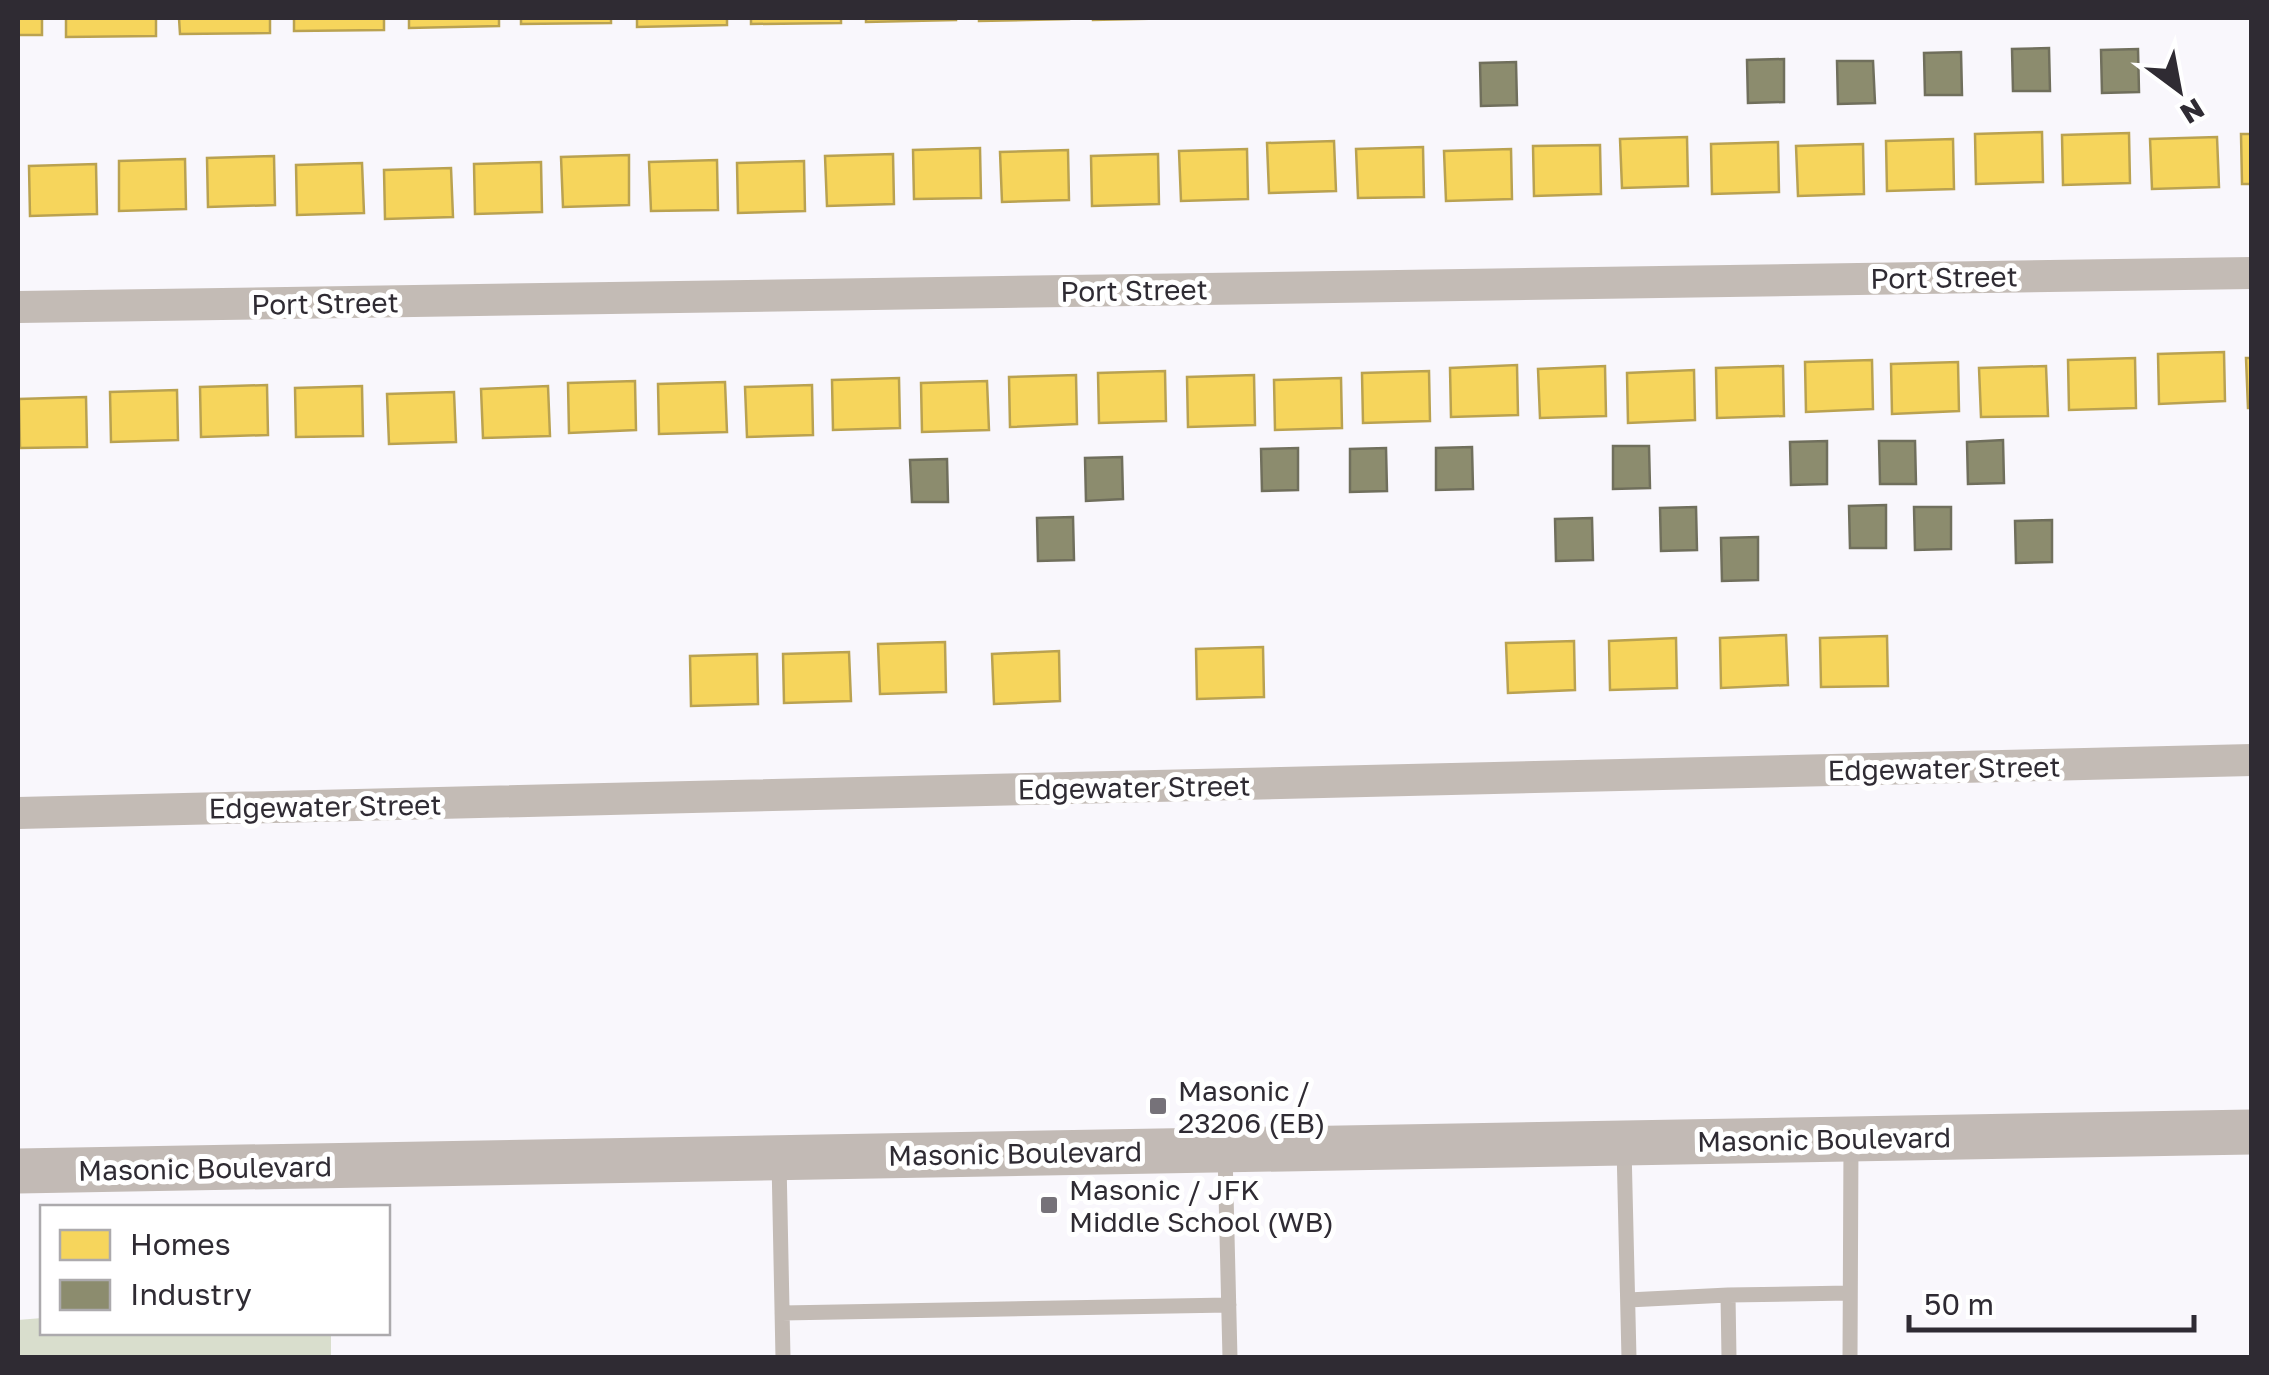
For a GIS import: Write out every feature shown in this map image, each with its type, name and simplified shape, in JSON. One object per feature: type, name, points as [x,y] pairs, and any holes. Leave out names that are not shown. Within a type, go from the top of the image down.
[{"type":"street","name":"Port Street","points":[[18,308],[2252,273]]},
{"type":"street","name":"Edgewater Street","points":[[18,813],[2252,760]]},
{"type":"street","name":"Masonic Boulevard","points":[[18,1171],[2252,1132]]},
{"type":"lane","points":[[1850,1138],[1850,1358]]},
{"type":"lane","points":[[1624,1143],[1629,1358]]},
{"type":"lane","points":[[1224,1149],[1230,1358]]},
{"type":"lane","points":[[779,1157],[783,1358]]},
{"type":"lane","points":[[1628,1300],[1850,1293]]},
{"type":"lane","points":[[1728,1296],[1729,1358]]},
{"type":"lane","points":[[782,1313],[1229,1305]]},
{"type":"green space","points":[[40,1318],[40,1335],[331,1335],[331,1357],[18,1357],[18,1320]]},
{"type":"building: Homes","points":[[18,18],[42,18],[42,35],[18,35]]},
{"type":"building: Homes","points":[[66,18],[156,18],[156,36],[66,37]]},
{"type":"building: Homes","points":[[179,18],[270,18],[270,33],[180,34]]},
{"type":"building: Homes","points":[[294,18],[384,18],[384,30],[294,31]]},
{"type":"building: Homes","points":[[409,18],[499,18],[499,26],[409,28]]},
{"type":"building: Homes","points":[[521,18],[611,18],[611,23],[521,24]]},
{"type":"building: Homes","points":[[637,18],[727,18],[727,25],[637,27]]},
{"type":"building: Homes","points":[[751,18],[841,18],[841,23],[751,24]]},
{"type":"building: Homes","points":[[866,18],[956,18],[956,20],[866,22]]},
{"type":"building: Homes","points":[[1069,18],[1069,19],[979,21]]},
{"type":"building: Homes","points":[[1093,18],[1183,18],[1093,20]]},
{"type":"building: Homes","points":[[2042,132],[2043,182],[1976,184],[1975,134]]},
{"type":"building: Homes","points":[[2129,133],[2130,183],[2063,185],[2062,135]]},
{"type":"building: Homes","points":[[2241,134],[2252,134],[2252,184],[2242,184]]},
{"type":"building: Homes","points":[[1687,137],[1688,186],[1622,188],[1620,139]]},
{"type":"building: Homes","points":[[2217,137],[2219,187],[2152,189],[2150,139]]},
{"type":"building: Homes","points":[[1953,139],[1954,189],[1887,191],[1886,141]]},
{"type":"building: Homes","points":[[1334,141],[1336,191],[1269,193],[1267,143]]},
{"type":"building: Homes","points":[[1778,142],[1779,192],[1712,194],[1711,144]]},
{"type":"building: Homes","points":[[1863,144],[1864,194],[1798,196],[1796,146]]},
{"type":"building: Homes","points":[[1600,145],[1601,194],[1534,196],[1533,146]]},
{"type":"building: Homes","points":[[1423,147],[1424,197],[1358,198],[1356,149]]},
{"type":"building: Homes","points":[[980,148],[981,198],[914,199],[913,150]]},
{"type":"building: Homes","points":[[1247,149],[1248,199],[1181,201],[1179,151]]},
{"type":"building: Homes","points":[[1511,149],[1512,199],[1446,201],[1444,151]]},
{"type":"building: Homes","points":[[1068,150],[1069,200],[1002,202],[1000,152]]},
{"type":"building: Homes","points":[[893,154],[894,204],[827,206],[825,156]]},
{"type":"building: Homes","points":[[1158,154],[1159,204],[1092,206],[1091,156]]},
{"type":"building: Homes","points":[[629,155],[629,205],[563,207],[561,157]]},
{"type":"building: Homes","points":[[274,156],[275,205],[208,207],[207,158]]},
{"type":"building: Homes","points":[[185,159],[186,209],[119,211],[119,161]]},
{"type":"building: Homes","points":[[717,160],[718,210],[651,211],[649,162]]},
{"type":"building: Homes","points":[[804,161],[805,211],[738,213],[737,163]]},
{"type":"building: Homes","points":[[541,162],[542,212],[475,214],[474,164]]},
{"type":"building: Homes","points":[[362,163],[364,213],[297,215],[296,165]]},
{"type":"building: Homes","points":[[96,164],[97,214],[30,216],[29,166]]},
{"type":"building: Homes","points":[[451,168],[453,217],[385,219],[384,170]]},
{"type":"building: Homes","points":[[2224,352],[2225,401],[2159,404],[2158,354]]},
{"type":"building: Homes","points":[[2135,358],[2136,408],[2069,410],[2068,360]]},
{"type":"building: Homes","points":[[2246,358],[2252,358],[2252,408],[2248,408]]},
{"type":"building: Homes","points":[[1872,360],[1873,409],[1806,412],[1805,362]]},
{"type":"building: Homes","points":[[1958,362],[1959,411],[1892,414],[1891,364]]},
{"type":"building: Homes","points":[[1517,365],[1518,415],[1451,417],[1450,368]]},
{"type":"building: Homes","points":[[1605,366],[1606,416],[1540,418],[1538,369]]},
{"type":"building: Homes","points":[[1783,366],[1784,416],[1717,418],[1716,368]]},
{"type":"building: Homes","points":[[2046,366],[2048,416],[1981,417],[1979,368]]},
{"type":"building: Homes","points":[[1694,370],[1695,420],[1628,423],[1627,373]]},
{"type":"building: Homes","points":[[1165,371],[1166,421],[1099,423],[1098,373]]},
{"type":"building: Homes","points":[[1429,371],[1430,421],[1363,423],[1362,373]]},
{"type":"building: Homes","points":[[1076,375],[1077,424],[1010,427],[1009,377]]},
{"type":"building: Homes","points":[[1254,375],[1255,425],[1188,427],[1187,377]]},
{"type":"building: Homes","points":[[899,378],[900,428],[833,430],[832,380]]},
{"type":"building: Homes","points":[[1341,378],[1342,428],[1275,430],[1274,380]]},
{"type":"building: Homes","points":[[635,381],[636,430],[569,433],[568,383]]},
{"type":"building: Homes","points":[[987,381],[989,430],[922,432],[921,383]]},
{"type":"building: Homes","points":[[725,382],[727,432],[659,434],[658,384]]},
{"type":"building: Homes","points":[[267,385],[268,435],[201,437],[200,387]]},
{"type":"building: Homes","points":[[812,385],[813,435],[747,437],[745,387]]},
{"type":"building: Homes","points":[[362,386],[363,436],[296,437],[295,388]]},
{"type":"building: Homes","points":[[548,386],[550,436],[483,438],[481,389]]},
{"type":"building: Homes","points":[[177,390],[178,440],[111,442],[110,392]]},
{"type":"building: Homes","points":[[454,392],[456,442],[389,444],[387,394]]},
{"type":"building: Homes","points":[[86,397],[87,447],[20,448],[19,399]]},
{"type":"building: Homes","points":[[1786,635],[1788,685],[1721,688],[1720,638]]},
{"type":"building: Homes","points":[[1887,636],[1888,686],[1821,687],[1820,638]]},
{"type":"building: Homes","points":[[1676,638],[1677,688],[1610,690],[1609,641]]},
{"type":"building: Homes","points":[[1574,641],[1575,690],[1508,693],[1506,643]]},
{"type":"building: Homes","points":[[945,642],[946,692],[880,694],[878,644]]},
{"type":"building: Homes","points":[[1263,647],[1264,697],[1197,699],[1196,649]]},
{"type":"building: Homes","points":[[1059,651],[1060,701],[994,704],[992,654]]},
{"type":"building: Homes","points":[[849,652],[851,701],[784,703],[783,654]]},
{"type":"building: Homes","points":[[757,654],[758,704],[691,706],[690,656]]},
{"type":"building: Industry","points":[[2049,48],[2050,91],[2013,91],[2012,49]]},
{"type":"building: Industry","points":[[2138,49],[2139,92],[2102,93],[2101,50]]},
{"type":"building: Industry","points":[[1961,52],[1962,95],[1925,95],[1924,53]]},
{"type":"building: Industry","points":[[1784,59],[1784,102],[1748,103],[1747,60]]},
{"type":"building: Industry","points":[[1837,61],[1873,61],[1875,103],[1838,104]]},
{"type":"building: Industry","points":[[1516,62],[1517,105],[1481,106],[1480,63]]},
{"type":"building: Industry","points":[[2003,440],[2004,483],[1968,484],[1967,442]]},
{"type":"building: Industry","points":[[1827,441],[1827,484],[1791,485],[1790,442]]},
{"type":"building: Industry","points":[[1879,441],[1915,441],[1916,484],[1880,484]]},
{"type":"building: Industry","points":[[1613,446],[1649,446],[1650,488],[1613,489]]},
{"type":"building: Industry","points":[[1472,447],[1473,489],[1436,490],[1436,448]]},
{"type":"building: Industry","points":[[1298,448],[1298,490],[1262,491],[1261,449]]},
{"type":"building: Industry","points":[[1386,448],[1387,491],[1350,492],[1350,449]]},
{"type":"building: Industry","points":[[1122,457],[1123,499],[1086,501],[1085,458]]},
{"type":"building: Industry","points":[[947,459],[948,502],[912,502],[910,460]]},
{"type":"building: Industry","points":[[1886,505],[1886,548],[1850,548],[1849,506]]},
{"type":"building: Industry","points":[[1696,507],[1697,550],[1661,551],[1660,508]]},
{"type":"building: Industry","points":[[1914,507],[1951,507],[1951,549],[1915,550]]},
{"type":"building: Industry","points":[[1073,517],[1074,560],[1038,561],[1037,518]]},
{"type":"building: Industry","points":[[1592,518],[1593,560],[1556,561],[1555,519]]},
{"type":"building: Industry","points":[[2052,520],[2052,562],[2016,563],[2015,521]]},
{"type":"building: Industry","points":[[1758,537],[1758,580],[1722,581],[1721,538]]},
{"type":"place","name":"Masonic / 23206 (EB)","points":[[1158,1106]]},
{"type":"place","name":"Masonic / JFK Middle School (WB)","points":[[1049,1205]]}]
